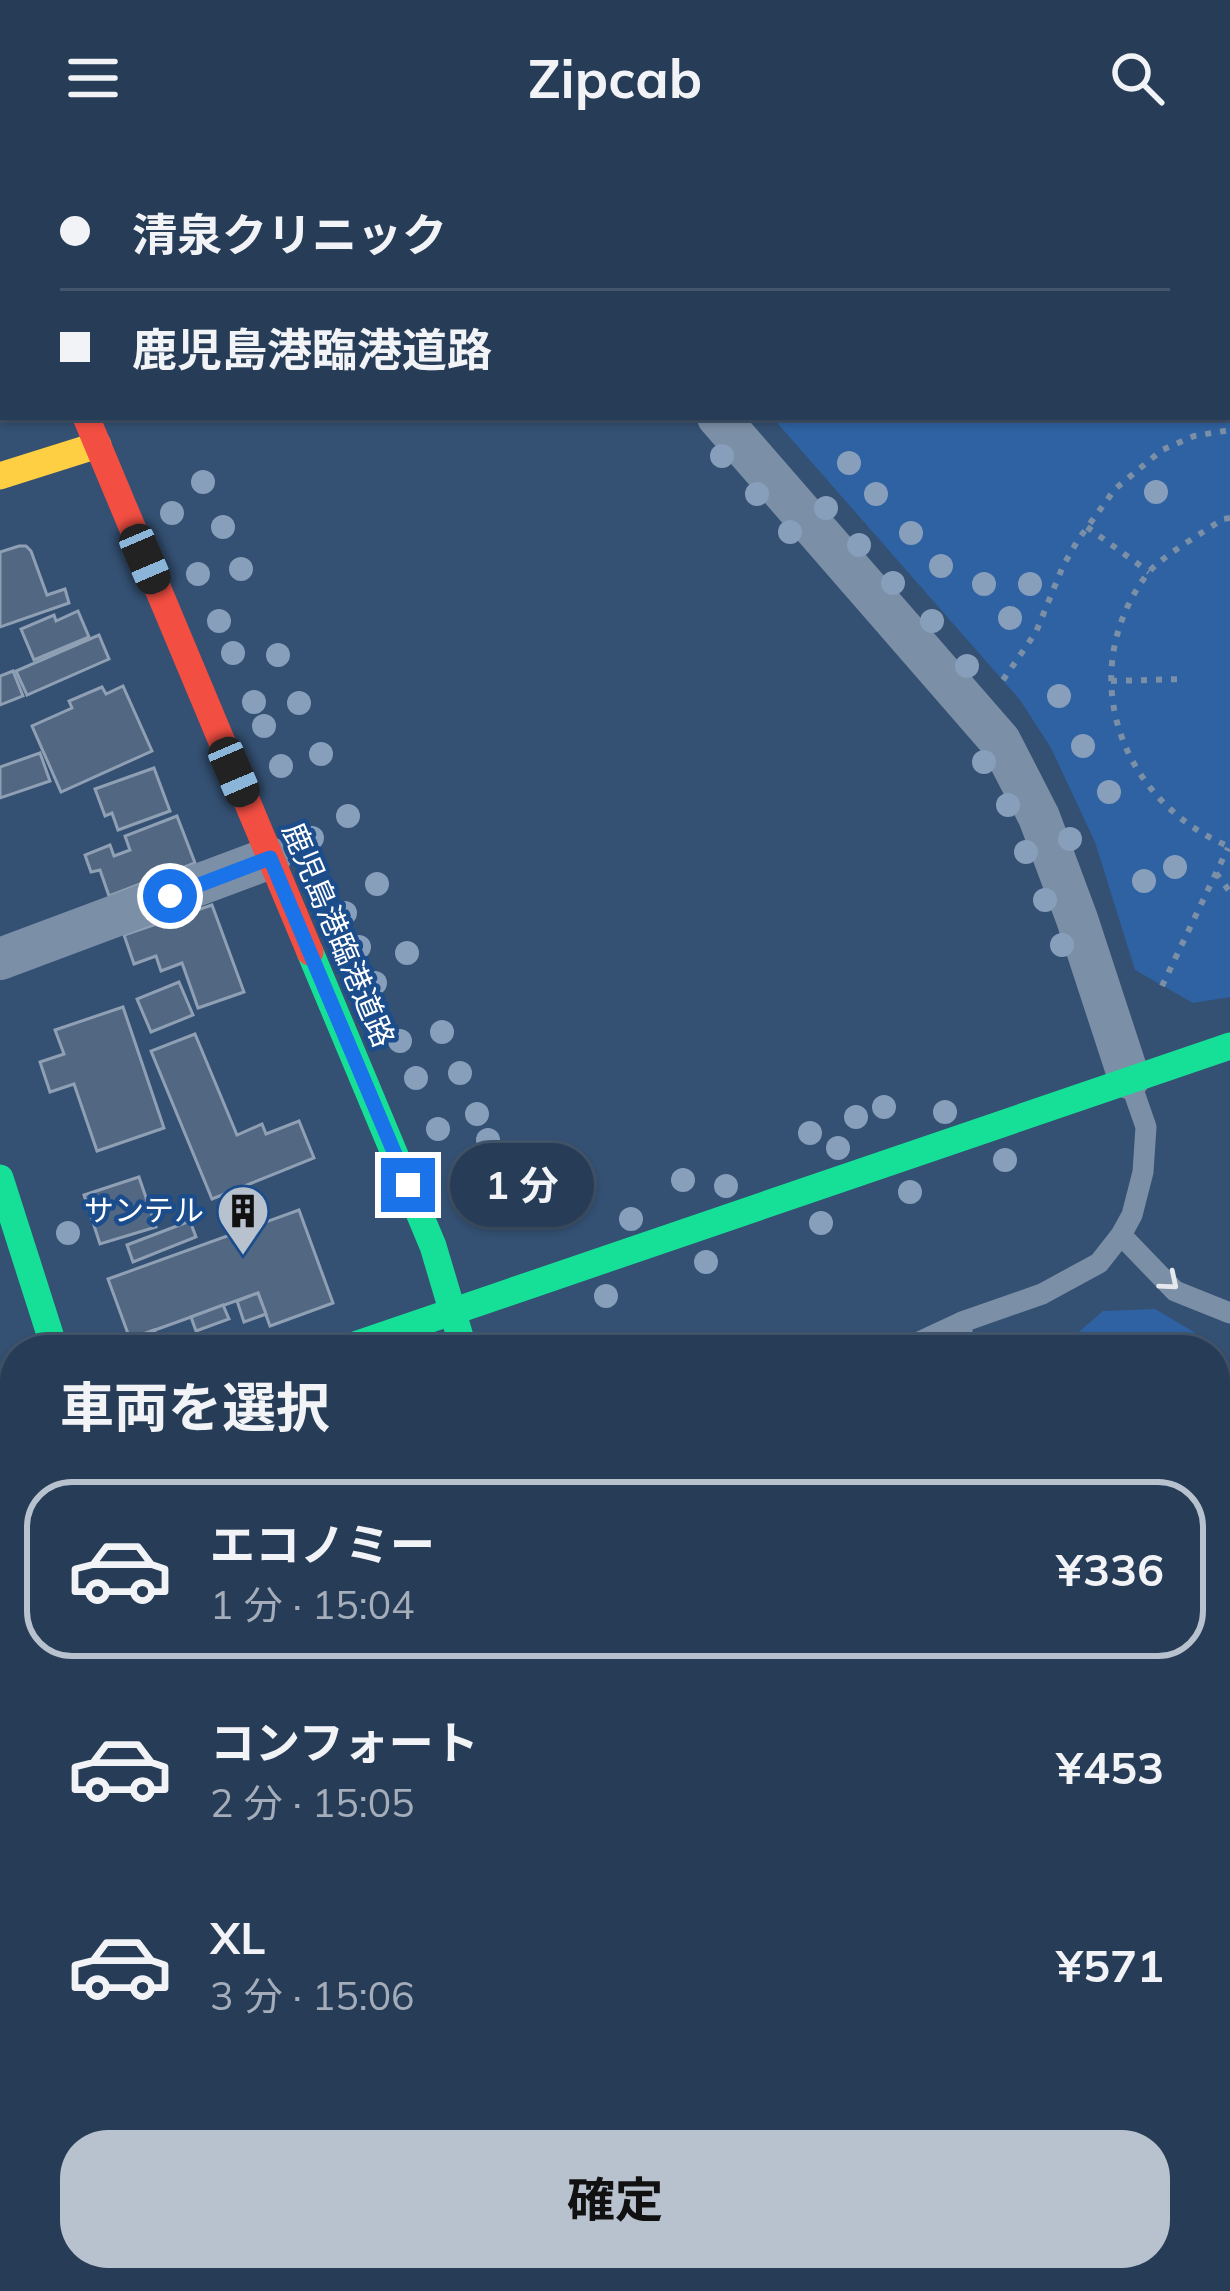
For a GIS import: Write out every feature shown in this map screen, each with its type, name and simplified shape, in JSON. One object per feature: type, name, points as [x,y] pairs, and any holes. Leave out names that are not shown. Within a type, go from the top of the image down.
[{"type":"street","name":"鹿児島港臨港道路","points":[[87,420],[424,1225],[460,1335]]},
{"type":"street","points":[[721,420],[1000,741],[1039,817],[1129,1078]]},
{"type":"street","points":[[0,476],[98,445]]},
{"type":"street","points":[[0,959],[270,858]]},
{"type":"street","points":[[384,1335],[1230,1046]]},
{"type":"street","points":[[0,1178],[12,1254],[48,1335]]},
{"type":"lane","points":[[934,1335],[1042,1294],[1099,1263],[1121,1235],[1132,1215],[1143,1172],[1146,1126],[1129,1078]]},
{"type":"lane","points":[[1121,1235],[1175,1291],[1230,1313]]},
{"type":"lane","points":[[962,1322],[962,1335]]},
{"type":"path","points":[[1003,680],[1036,632],[1063,566],[1115,489],[1162,450],[1194,436],[1230,430]]},
{"type":"path","points":[[1162,986],[1229,847],[1190,827],[1150,788],[1119,735],[1111,681],[1118,626],[1149,572],[1230,518]]},
{"type":"path","points":[[1087,527],[1149,572]]},
{"type":"path","points":[[1111,681],[1184,680]]},
{"type":"path","points":[[1216,873],[1230,892]]},
{"type":"shaded area","points":[[775,420],[1230,420],[1230,997],[1193,1003],[1135,970],[1095,842],[1051,748],[1020,700]]},
{"type":"shaded area","points":[[1155,1309],[1194,1335],[1075,1335],[1103,1311]]},
{"type":"building","points":[[19,546],[31,551],[47,595],[65,589],[69,603],[0,627],[0,552]]},
{"type":"building","points":[[78,611],[89,637],[34,660],[21,629]]},
{"type":"building","points":[[99,635],[109,659],[27,695],[16,671]]},
{"type":"building","points":[[13,671],[23,696],[0,705],[0,676]]},
{"type":"building","points":[[123,686],[152,751],[61,792],[32,726],[72,708],[69,701],[102,687],[106,694]]},
{"type":"building","points":[[40,753],[50,781],[0,798],[0,767]]},
{"type":"building","points":[[154,768],[170,811],[118,830],[112,813],[105,816],[95,789]]},
{"type":"building","points":[[177,816],[195,863],[109,896],[100,870],[91,872],[85,855],[110,845],[114,856],[130,850],[125,836]]},
{"type":"building","points":[[212,905],[244,992],[198,1008],[182,963],[161,971],[156,956],[134,964],[124,935]]},
{"type":"building","points":[[179,982],[193,1015],[151,1032],[137,999]]},
{"type":"building","points":[[123,1007],[164,1128],[97,1151],[74,1084],[50,1092],[40,1062],[64,1054],[55,1030]]},
{"type":"building","points":[[195,1034],[237,1135],[262,1124],[266,1134],[299,1121],[314,1158],[212,1199],[151,1051]]},
{"type":"building","points":[[139,1177],[156,1227],[100,1244],[84,1195]]},
{"type":"building","name":"サンテル","points":[[299,1210],[333,1303],[270,1326],[258,1293],[141,1335],[129,1335],[108,1279]]},
{"type":"building","points":[[190,1221],[196,1237],[133,1262],[127,1245]]},
{"type":"building","points":[[258,1293],[266,1314],[244,1322],[237,1301]]},
{"type":"building","points":[[223,1305],[229,1319],[196,1331],[191,1317]]},
{"type":"traffic: fast","points":[[310,952],[433,1246],[460,1335]]},
{"type":"traffic: fast","points":[[384,1335],[1230,1046]]},
{"type":"traffic: fast","points":[[0,1178],[50,1335]]},
{"type":"traffic: slow","points":[[0,476],[98,445]]},
{"type":"traffic: jam","points":[[87,420],[310,952]]},
{"type":"place","name":"サンテル","points":[[243,1257]]},
{"type":"route","points":[[170,896],[270,858],[408,1185]]}]
